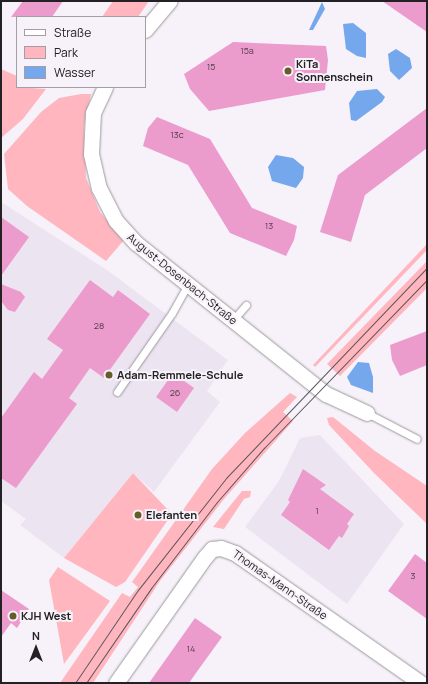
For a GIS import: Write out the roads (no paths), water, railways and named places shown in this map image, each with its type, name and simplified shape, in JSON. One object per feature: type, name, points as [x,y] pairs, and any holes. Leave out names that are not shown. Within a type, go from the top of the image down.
[{"type":"street","points":[[146,29],[169,1]]},
{"type":"street","name":"August-Dosenbach-Straße","points":[[105,88],[93,113],[90,142],[99,188],[116,221],[124,232],[326,394],[367,413]]},
{"type":"street","name":"Thomas-Mann-Straße","points":[[116,683],[167,607],[209,552],[221,548],[235,553],[421,683]]},
{"type":"lane","points":[[117,392],[172,313],[188,284]]},
{"type":"lane","points":[[233,320],[246,305]]},
{"type":"lane","points":[[367,413],[417,439]]},
{"type":"water","points":[[322,2],[325,9],[313,30],[309,30]]},
{"type":"water","points":[[353,23],[366,33],[366,58],[357,56],[346,49],[343,24]]},
{"type":"water","points":[[396,49],[410,58],[412,68],[399,80],[390,71],[388,54]]},
{"type":"water","points":[[377,89],[385,97],[382,102],[356,121],[351,120],[349,103],[357,91]]},
{"type":"water","points":[[276,155],[293,158],[304,167],[303,178],[296,188],[272,181],[268,167]]},
{"type":"water","points":[[358,362],[369,363],[373,377],[373,393],[351,385],[347,377]]},
{"type":"tram line","points":[[75,683],[138,590],[227,477],[427,268]]},
{"type":"tram line","points":[[86,683],[152,587],[217,502],[264,448],[427,280]]},
{"type":"place","name":"KiTa Sonnenschein","points":[[288,71]]},
{"type":"place","name":"Adam-Remmele-Schule","points":[[109,375]]},
{"type":"place","name":"Elefanten","points":[[138,515]]},
{"type":"place","name":"KJH West","points":[[13,616]]}]
